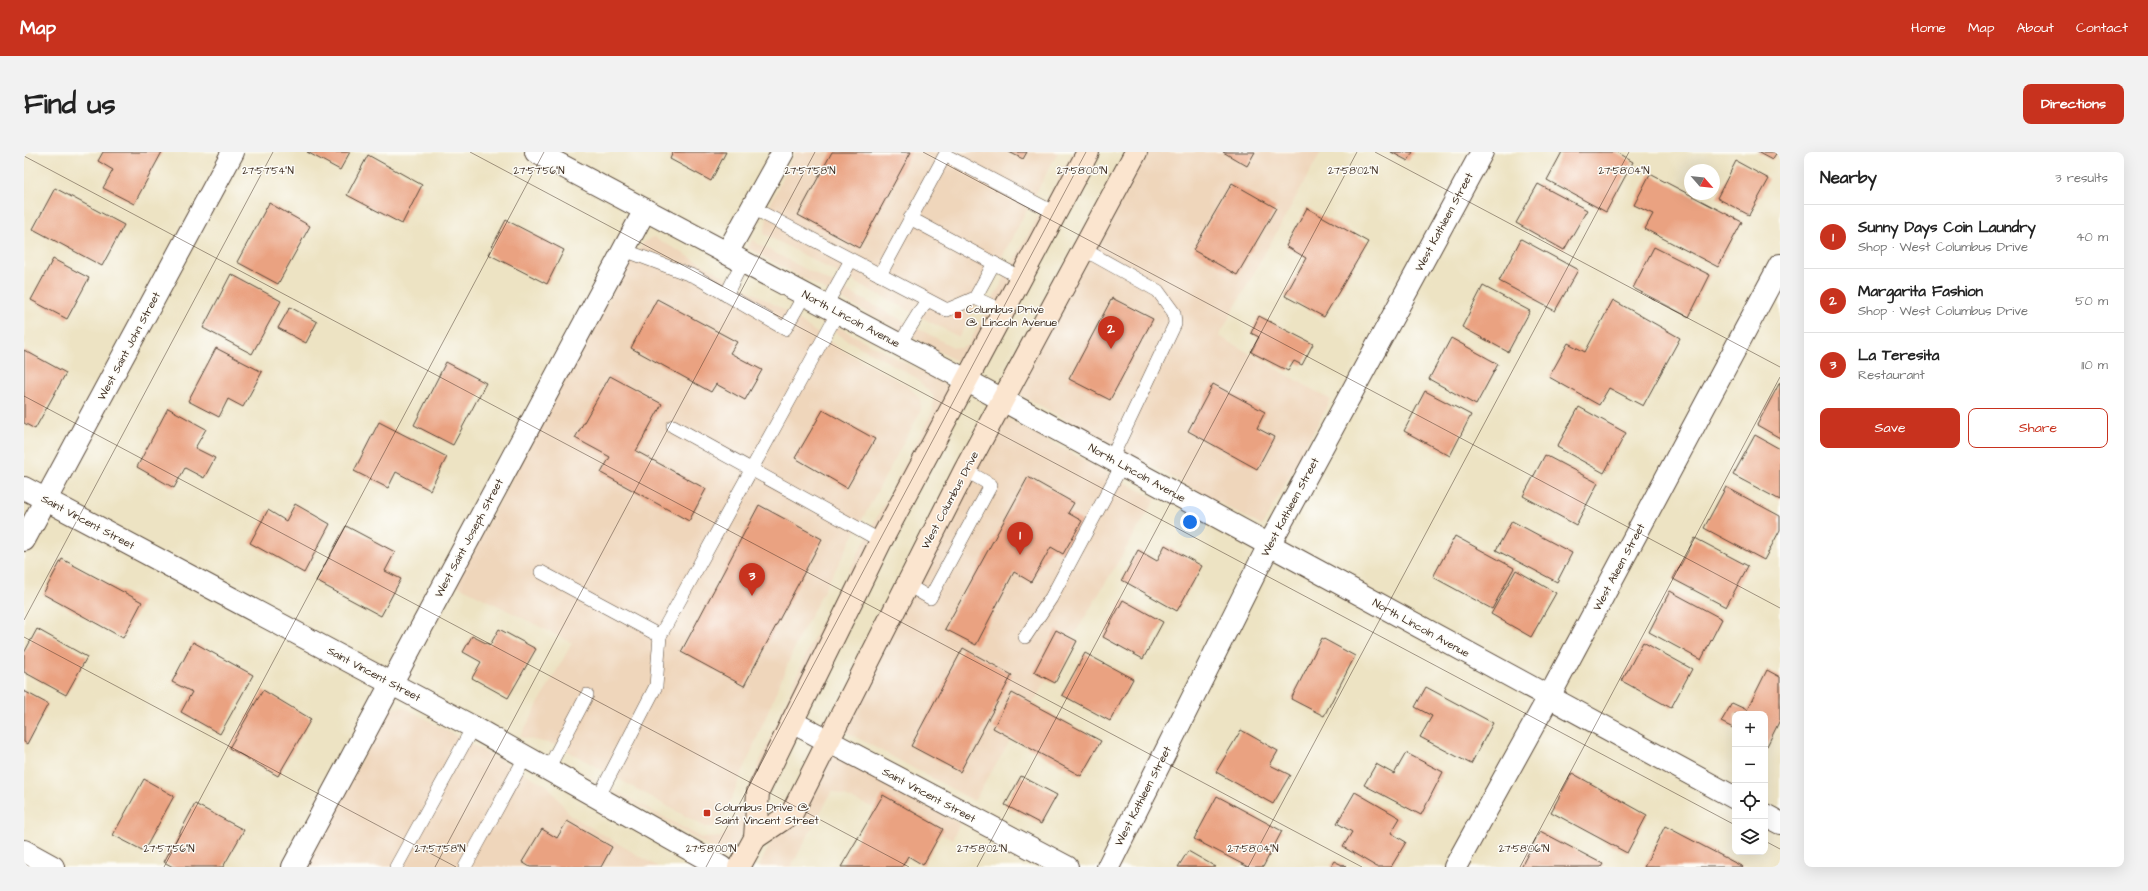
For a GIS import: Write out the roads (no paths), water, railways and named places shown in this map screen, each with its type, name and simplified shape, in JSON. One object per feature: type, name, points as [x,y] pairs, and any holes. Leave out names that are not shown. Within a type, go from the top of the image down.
[{"type":"main road","name":"West Columbus Drive","points":[[739,867],[755,838],[758,792],[880,541],[1088,152]]},
{"type":"main road","name":"West Columbus Drive","points":[[755,838],[792,813],[906,584],[965,470],[1136,152]]},
{"type":"street","name":"West Saint John Street","points":[[24,540],[233,152]]},
{"type":"street","name":"North Lincoln Avenue","points":[[536,152],[966,380],[1732,796]]},
{"type":"street","points":[[735,257],[753,208],[783,152]]},
{"type":"street","name":"West Kathleen Street","points":[[1108,867],[1269,545],[1482,152]]},
{"type":"street","name":"West Saint Joseph Street","points":[[293,867],[645,210]]},
{"type":"street","name":"West Aileen Street","points":[[1455,867],[1549,697],[1780,265]]},
{"type":"street","name":"Saint Vincent Street","points":[[24,488],[473,727],[721,867]]},
{"type":"street","name":"Saint Vincent Street","points":[[792,722],[1067,867]]},
{"type":"street","points":[[1768,816],[1780,823]]},
{"type":"street","points":[[24,851],[53,867]]},
{"type":"lane","points":[[880,275],[945,155],[1055,213]]},
{"type":"lane","points":[[753,208],[947,310],[976,298],[994,263]]},
{"type":"lane","points":[[910,218],[1021,278]]},
{"type":"lane","points":[[1025,637],[1052,598],[1117,462],[1175,324],[1174,313],[1158,291],[1083,249]]},
{"type":"lane","points":[[624,250],[696,277],[785,329],[805,294]]},
{"type":"lane","points":[[726,295],[735,257]]},
{"type":"lane","points":[[598,798],[656,686],[660,636],[752,470],[832,308],[851,260]]},
{"type":"lane","points":[[976,298],[1003,312]]},
{"type":"lane","points":[[899,345],[926,300]]},
{"type":"lane","points":[[673,426],[880,541]]},
{"type":"lane","points":[[906,584],[930,598],[991,485],[965,470]]},
{"type":"lane","points":[[541,572],[660,636]]},
{"type":"lane","points":[[548,769],[587,695]]},
{"type":"lane","points":[[396,867],[473,727]]},
{"type":"lane","points":[[465,867],[526,756]]},
{"type":"place","name":"Columbus Drive @ Lincoln Avenue","points":[[958,315]]},
{"type":"place","name":"Margarita Fashion","points":[[1111,349]]},
{"type":"place","name":"Sunny Days Coin Laundry","points":[[1020,555]]},
{"type":"place","name":"La Teresita","points":[[752,596]]},
{"type":"place","name":"Columbus Drive @ Saint Vincent Street","points":[[707,813]]}]
